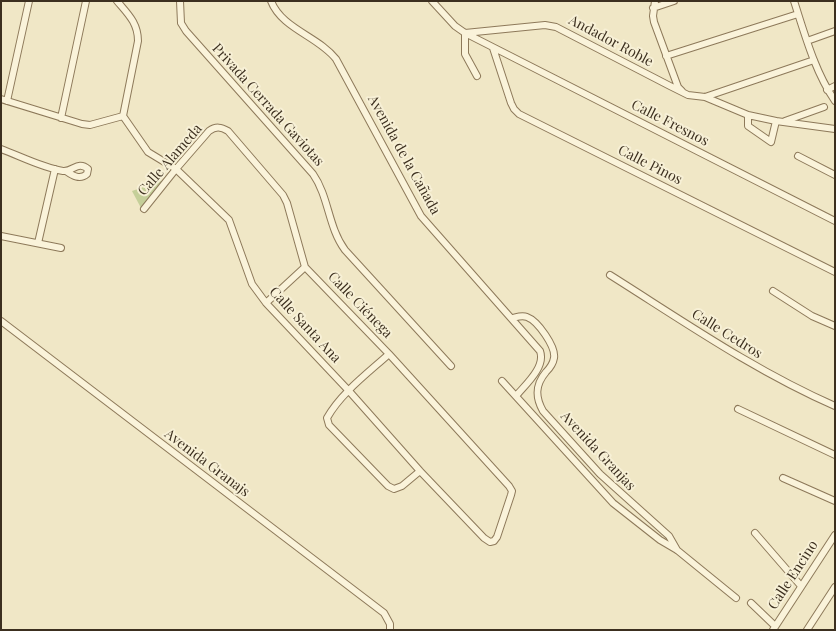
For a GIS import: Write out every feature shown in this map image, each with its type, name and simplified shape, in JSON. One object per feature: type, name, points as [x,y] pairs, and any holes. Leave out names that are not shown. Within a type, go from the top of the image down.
[{"type":"street","points":[[29,1],[4,100],[90,125],[124,116],[138,41],[138,31],[135,23],[117,1]]},
{"type":"street","points":[[61,118],[86,1]]},
{"type":"street","name":"Privada Cerrada Gaviotas","points":[[180,1],[181,23],[186,31],[314,174],[325,195],[333,229],[345,250],[451,366]]},
{"type":"street","name":"Avenida de la Cañada","points":[[271,1],[278,14],[284,20],[323,46],[336,59],[421,216],[540,352],[542,356],[535,372]]},
{"type":"street","name":"Calle Fresnos","points":[[432,1],[455,26],[493,48],[835,221]]},
{"type":"street","points":[[674,1],[654,4],[654,22],[678,87],[682,92]]},
{"type":"street","points":[[794,1],[814,60],[827,90],[835,101]]},
{"type":"street","points":[[666,56],[798,14]]},
{"type":"street","name":"Andador Roble","points":[[465,32],[545,26],[556,27],[688,95],[705,97]]},
{"type":"street","points":[[807,40],[835,31]]},
{"type":"street","points":[[465,32],[465,54],[477,76]]},
{"type":"street","name":"Calle Pinos","points":[[493,48],[511,102],[519,114],[835,272]]},
{"type":"street","points":[[705,97],[814,60]]},
{"type":"street","points":[[827,90],[835,86]]},
{"type":"street","points":[[705,97],[748,115],[835,130]]},
{"type":"street","points":[[784,121],[824,107]]},
{"type":"street","points":[[748,115],[748,126],[771,142],[776,121]]},
{"type":"street","name":"Calle Santa Ana","points":[[124,116],[148,152],[176,169],[229,220],[252,284],[266,303],[349,391],[420,471],[490,542]]},
{"type":"street","name":"Calle Alameda","points":[[144,209],[176,169],[209,131],[215,127]]},
{"type":"street","name":"Calle Ciénega","points":[[215,127],[222,127],[228,131],[282,195],[305,267],[389,354],[512,490],[497,537],[494,541],[490,542]]},
{"type":"street","points":[[1,149],[55,169],[66,171]]},
{"type":"street","points":[[798,156],[835,173]]},
{"type":"street","points":[[38,243],[55,169]]},
{"type":"street","points":[[1,236],[61,248]]},
{"type":"street","points":[[266,303],[305,267]]},
{"type":"street","name":"Calle Cedros","points":[[610,275],[764,372],[800,391],[835,406]]},
{"type":"street","points":[[773,291],[812,316],[835,326]]},
{"type":"street","name":"Avenida Granjas","points":[[502,381],[620,509],[629,499],[600,474],[543,411],[538,402],[536,393],[542,376],[551,366],[554,359],[554,352],[550,344],[539,326],[533,321],[526,317],[512,318]]},
{"type":"street","name":"Avenida Granajs","points":[[1,322],[384,613],[390,624],[390,630]]},
{"type":"street","points":[[389,354],[349,391],[327,418],[336,432],[388,486],[394,489],[402,486],[420,471]]},
{"type":"street","points":[[516,396],[535,372],[542,376]]},
{"type":"street","points":[[738,409],[835,455]]},
{"type":"street","points":[[783,478],[835,501]]},
{"type":"street","points":[[629,499],[647,518],[669,536],[677,550]]},
{"type":"street","points":[[620,509],[660,540],[677,550],[736,598]]},
{"type":"street","points":[[755,533],[802,586]]},
{"type":"street","name":"Calle Encino","points":[[774,628],[835,535]]},
{"type":"street","points":[[807,630],[835,587]]},
{"type":"street","points":[[751,603],[774,628]]},
{"type":"green space","points":[[164,180],[141,208],[132,191]]}]
